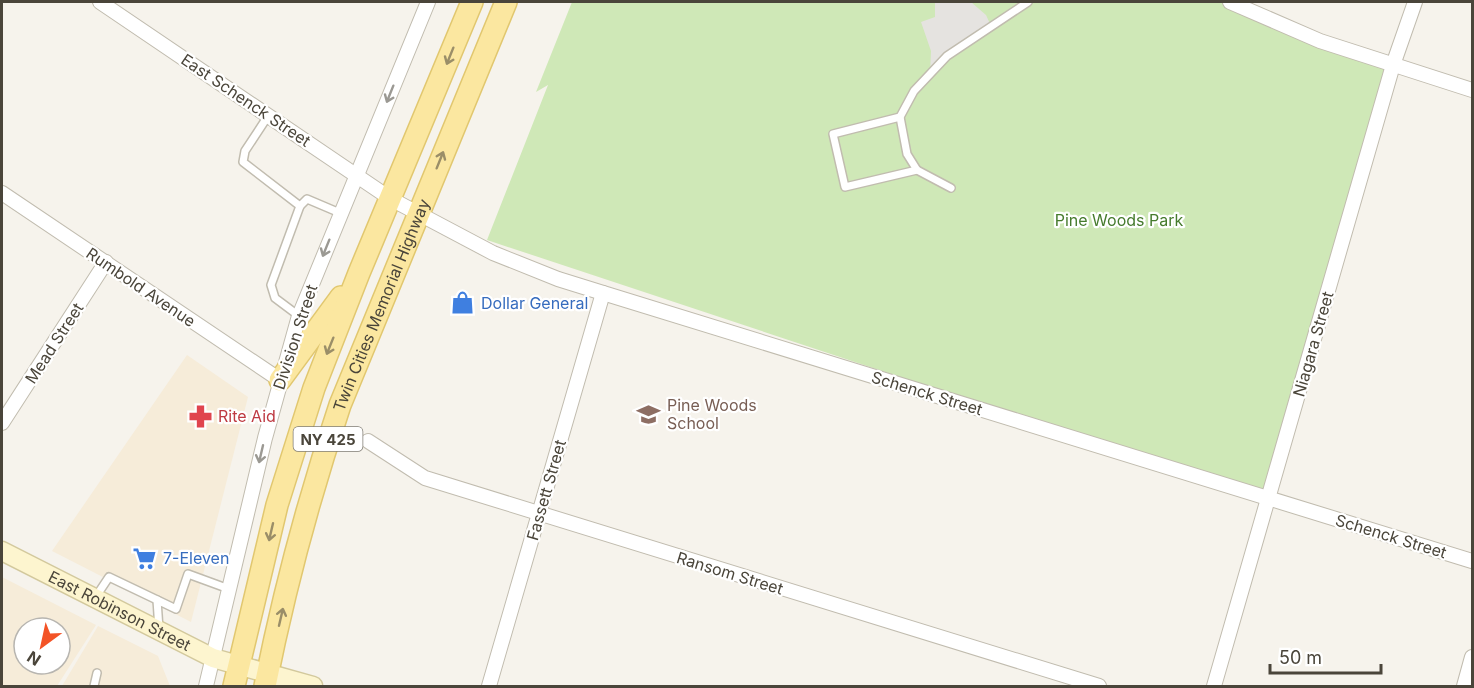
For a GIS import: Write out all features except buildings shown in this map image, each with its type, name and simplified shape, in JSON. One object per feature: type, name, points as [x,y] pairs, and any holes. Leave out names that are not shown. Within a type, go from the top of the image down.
[{"type":"main road","name":"Twin Cities Memorial Highway","points":[[234,687],[277,505],[314,388],[472,2]]},
{"type":"main road","name":"Twin Cities Memorial Highway","points":[[267,680],[318,469],[344,395],[506,2]]},
{"type":"main road","points":[[280,380],[360,273]]},
{"type":"street","name":"East Schenck Street","points":[[100,2],[391,199]]},
{"type":"street","name":"Division Street","points":[[206,687],[280,380],[299,316],[428,2]]},
{"type":"street","points":[[1230,2],[1320,41],[1473,90]]},
{"type":"street","name":"Niagara Street","points":[[1214,687],[1393,65],[1415,2]]},
{"type":"street","name":"Rumbold Avenue","points":[[2,193],[280,380]]},
{"type":"street","name":"Schenck Street","points":[[391,199],[519,265],[603,293],[1473,561]]},
{"type":"street","name":"Mead Street","points":[[2,423],[106,262]]},
{"type":"street","name":"Fassett Street","points":[[489,687],[603,293]]},
{"type":"street","name":"Ransom Street","points":[[368,441],[425,477],[1099,687]]},
{"type":"street","name":"East Robinson Street","points":[[2,551],[213,658],[239,666],[267,680],[313,687]]},
{"type":"street","points":[[1464,687],[1473,657]]},
{"type":"lane","points":[[951,188],[917,170],[907,154],[900,117],[914,91],[947,56],[1028,2]]},
{"type":"lane","points":[[268,116],[245,151],[243,162],[300,206]]},
{"type":"lane","points":[[900,117],[833,134],[845,188],[917,170]]},
{"type":"lane","points":[[299,316],[274,298],[271,285],[300,206],[307,199],[340,213]]},
{"type":"lane","points":[[95,599],[109,577],[176,609],[188,574],[229,589]]},
{"type":"lane","points":[[157,600],[160,632]]},
{"type":"lane","points":[[94,687],[97,673]]},
{"type":"shaded area","points":[[935,2],[971,2],[986,15],[991,26],[947,56],[930,74],[931,51],[921,22],[935,17]]},
{"type":"shaded area","points":[[187,355],[248,397],[191,622],[52,551]]},
{"type":"shaded area","points":[[2,577],[96,625],[72,663],[72,616],[12,616],[12,676],[63,676],[57,686],[2,686]]},
{"type":"shaded area","points":[[98,626],[158,656],[170,686],[62,686],[68,676],[72,676],[72,669]]},
{"type":"green space","name":"Pine Woods Park","points":[[572,2],[1230,2],[1393,65],[1268,499],[487,240],[548,85],[536,92]]},
{"type":"place","name":"Dollar General","points":[[463,303]]},
{"type":"place","name":"Pine Woods School","points":[[649,414]]},
{"type":"place","name":"Rite Aid","points":[[200,416]]},
{"type":"place","name":"7-Eleven","points":[[145,558]]}]
